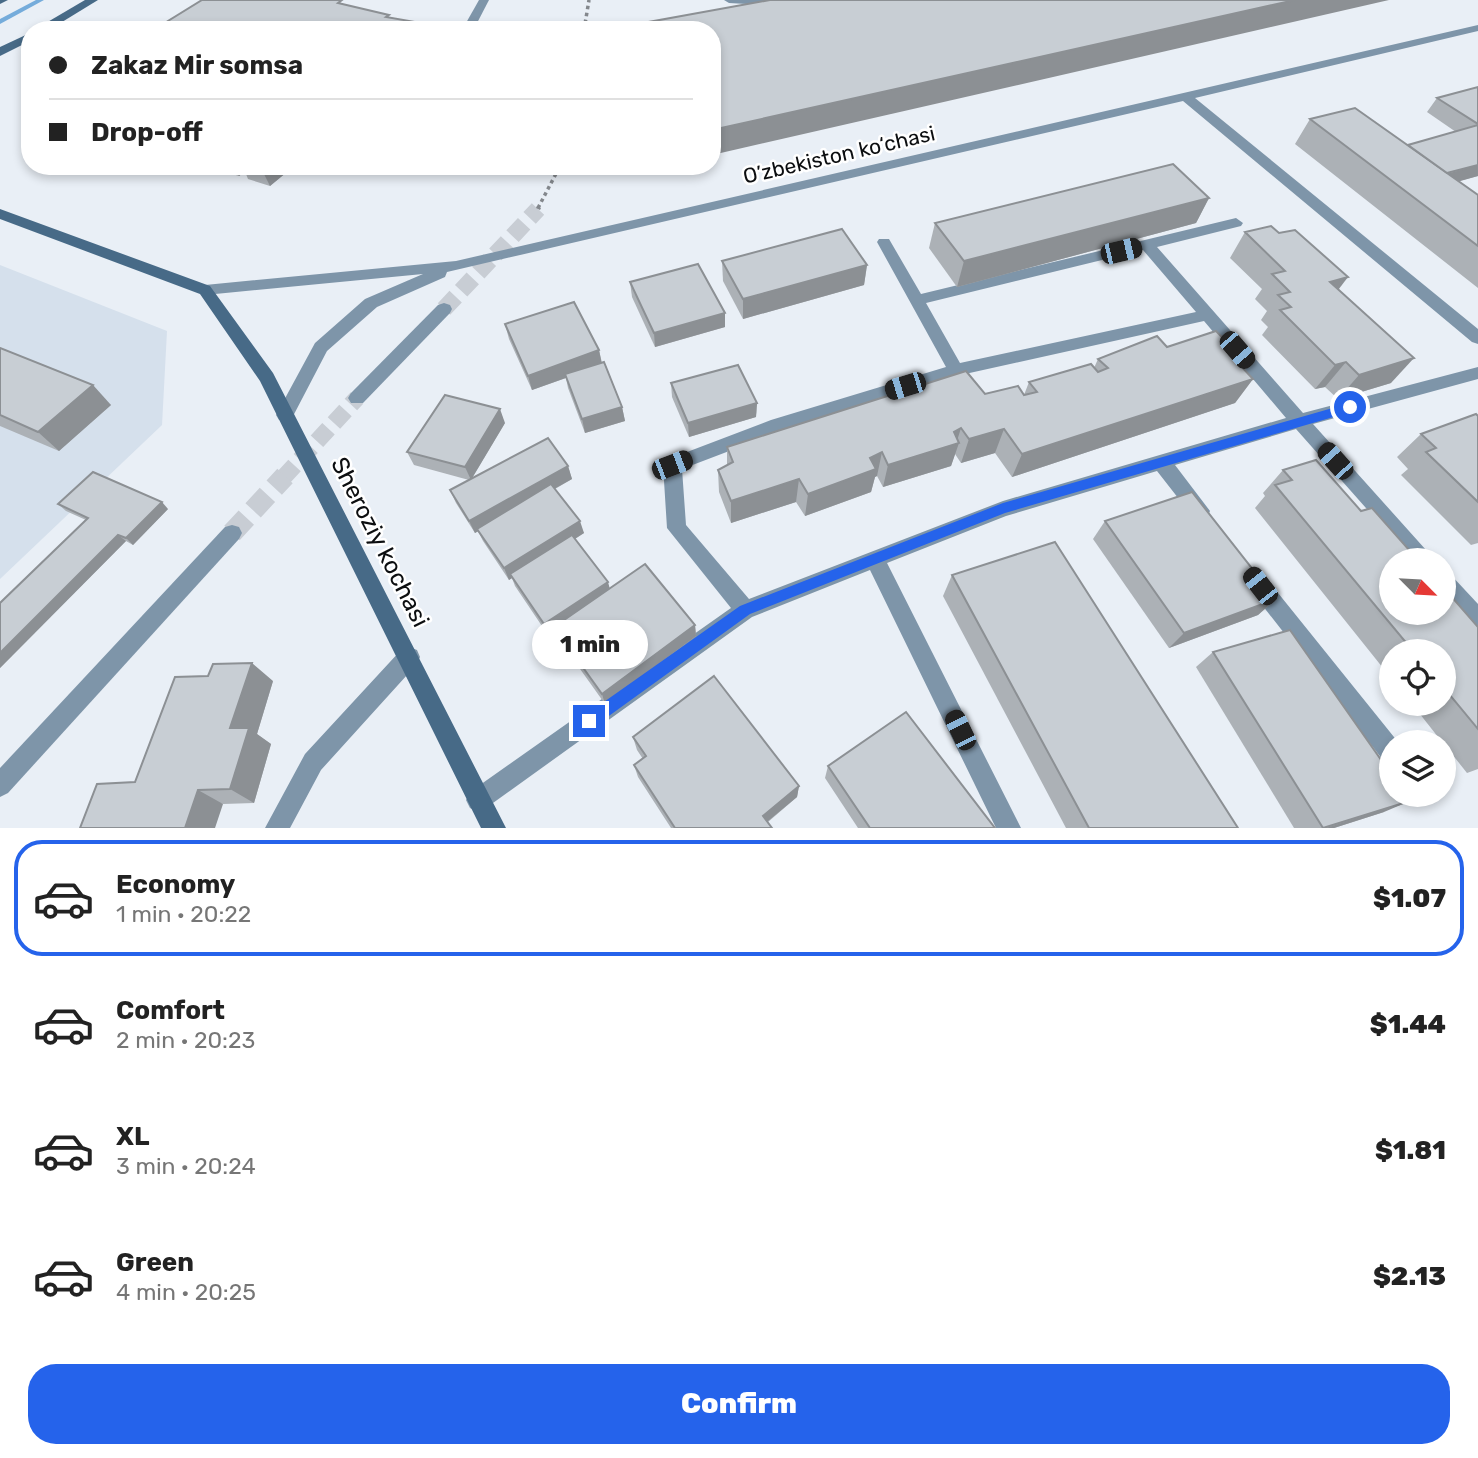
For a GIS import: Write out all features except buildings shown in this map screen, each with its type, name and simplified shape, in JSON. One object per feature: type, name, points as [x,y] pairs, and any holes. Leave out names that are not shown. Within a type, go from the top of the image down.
[{"type":"street","points":[[56,21],[93,0]]},
{"type":"street","points":[[473,21],[484,0]]},
{"type":"street","points":[[729,0],[784,4],[802,0]]},
{"type":"street","name":"O’zbekiston ko‘chasi","points":[[205,289],[456,266],[1478,28]]},
{"type":"street","points":[[0,52],[21,41]]},
{"type":"street","points":[[1185,96],[1478,338]]},
{"type":"street","points":[[0,214],[205,289]]},
{"type":"street","points":[[917,300],[1236,223]]},
{"type":"street","points":[[884,242],[956,370]]},
{"type":"street","points":[[1147,245],[1298,421],[1413,548]]},
{"type":"street","points":[[285,415],[321,347],[371,303],[456,266]]},
{"type":"street","name":"Sheroziy kochasi","points":[[205,289],[267,378],[494,828]]},
{"type":"street","points":[[357,398],[444,309]]},
{"type":"street","points":[[745,610],[677,528],[672,465],[777,425],[956,370],[1207,314]]},
{"type":"street","points":[[478,800],[745,610],[1003,509],[1298,421],[1478,373]]},
{"type":"street","points":[[1161,461],[1212,526]]},
{"type":"street","points":[[0,785],[232,533]]},
{"type":"street","points":[[875,558],[1009,828]]},
{"type":"street","points":[[1246,569],[1379,737]]},
{"type":"street","points":[[1456,594],[1478,619]]},
{"type":"street","points":[[277,828],[313,762],[409,657]]},
{"type":"path","points":[[586,21],[589,0]]},
{"type":"path","points":[[538,209],[555,175]]},
{"type":"shaded area","points":[[0,265],[167,331],[162,425],[0,579]]},
{"type":"waterway","points":[[0,22],[41,0]]},
{"type":"tunnel","points":[[444,309],[538,209]]},
{"type":"tunnel","points":[[283,478],[357,398]]},
{"type":"tunnel","points":[[232,533],[285,476]]},
{"type":"route","points":[[589,721],[745,610],[1003,509],[1350,407]]}]
